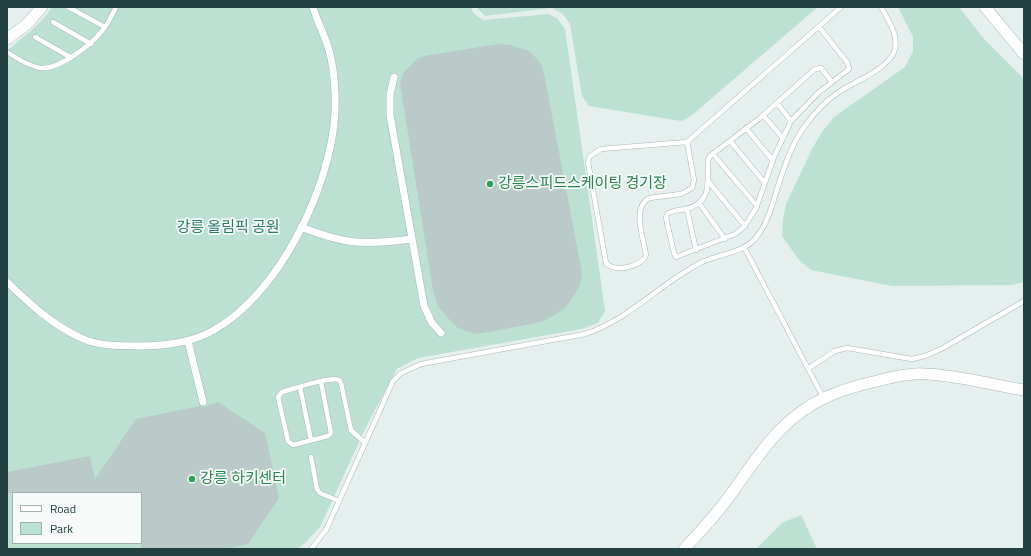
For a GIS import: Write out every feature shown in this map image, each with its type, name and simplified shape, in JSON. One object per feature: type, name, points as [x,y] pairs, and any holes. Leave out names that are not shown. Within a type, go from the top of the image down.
[{"type":"street","points":[[7,40],[27,24],[42,7]]},
{"type":"street","points":[[7,282],[41,313],[59,326],[79,338],[95,343],[128,346],[158,346],[188,341],[213,331],[233,319],[250,303],[274,271],[301,228],[321,184],[331,149],[335,112],[334,86],[328,45],[313,7]]},
{"type":"street","points":[[985,7],[1024,54]]},
{"type":"street","points":[[394,77],[390,95],[390,115],[424,306],[432,323],[441,334]]},
{"type":"street","points":[[301,228],[328,238],[354,243],[382,243],[412,239]]},
{"type":"street","points":[[188,341],[203,402]]},
{"type":"street","points":[[684,549],[719,510],[752,464],[781,430],[801,412],[822,397],[840,390],[901,375],[924,374],[948,376],[1024,390]]},
{"type":"lane","points":[[68,7],[105,27]]},
{"type":"lane","points":[[7,52],[40,68],[50,67],[91,44],[105,27],[116,7]]},
{"type":"lane","points":[[687,142],[694,180],[692,188],[681,194],[649,198],[644,201],[639,212],[646,255],[645,260],[640,264],[614,269],[610,267],[606,263],[604,255],[588,162],[590,156],[601,149],[687,142],[842,7]]},
{"type":"lane","points":[[311,549],[326,530],[393,381],[401,373],[421,364],[600,330],[620,318],[692,268],[714,257],[744,247],[755,239],[770,216],[787,160],[796,139],[808,122],[822,105],[837,93],[882,66],[894,51],[896,41],[894,32],[881,7]]},
{"type":"lane","points":[[53,22],[91,44]]},
{"type":"lane","points":[[819,27],[849,65],[850,69],[832,82],[791,120],[782,137],[757,206],[745,226],[736,234],[725,239],[676,256],[674,254],[667,214],[687,209],[699,203],[706,196],[708,160],[713,154],[763,115],[819,67],[832,82]]},
{"type":"lane","points":[[35,37],[70,57]]},
{"type":"lane","points":[[777,103],[791,120]]},
{"type":"lane","points":[[763,115],[782,137]]},
{"type":"lane","points":[[746,128],[773,161]]},
{"type":"lane","points":[[730,141],[765,183]]},
{"type":"lane","points":[[713,154],[757,206]]},
{"type":"lane","points":[[708,181],[745,226]]},
{"type":"lane","points":[[699,203],[725,239]]},
{"type":"lane","points":[[687,209],[696,250]]},
{"type":"lane","points":[[744,247],[809,368],[822,397]]},
{"type":"lane","points":[[809,368],[834,351],[847,348],[912,359],[925,356],[1024,301]]},
{"type":"lane","points":[[321,382],[331,433],[311,440],[290,444],[278,397],[282,392],[335,378],[339,380],[351,430],[365,443]]},
{"type":"lane","points":[[300,387],[311,440]]},
{"type":"lane","points":[[311,457],[320,493],[339,501]]},
{"type":"green space","name":"강릉 올림픽 공원","points":[[52,7],[471,7],[473,13],[483,20],[548,14],[557,18],[565,29],[605,311],[598,323],[582,329],[418,358],[397,369],[367,425],[320,527],[304,544],[297,549],[7,549],[7,51],[37,25]]},
{"type":"green space","points":[[476,7],[818,7],[691,116],[681,121],[589,106],[582,96],[570,24],[563,14],[552,8],[485,16]]},
{"type":"green space","points":[[898,7],[959,7],[984,39],[1024,79],[1024,282],[1012,285],[892,286],[811,270],[799,260],[782,236],[786,204],[813,147],[822,132],[834,117],[905,67],[913,51],[913,37]]},
{"type":"green space","points":[[801,515],[817,549],[756,549],[782,523]]},
{"type":"building","name":"강릉스피드스케이팅 경기장","points":[[498,44],[510,45],[529,51],[538,60],[543,68],[582,273],[580,286],[571,300],[564,309],[553,316],[541,322],[475,334],[458,328],[448,318],[438,306],[433,290],[400,84],[403,73],[417,59],[424,56]]},
{"type":"building","name":"강릉 하키센터","points":[[218,402],[265,433],[279,498],[248,544],[225,549],[141,549],[142,492],[7,493],[7,472],[90,456],[95,479],[136,419],[200,406],[204,407]]},
{"type":"place","name":"강릉스피드스케이팅 경기장","points":[[490,184]]},
{"type":"place","name":"강릉 하키센터","points":[[192,479]]}]
